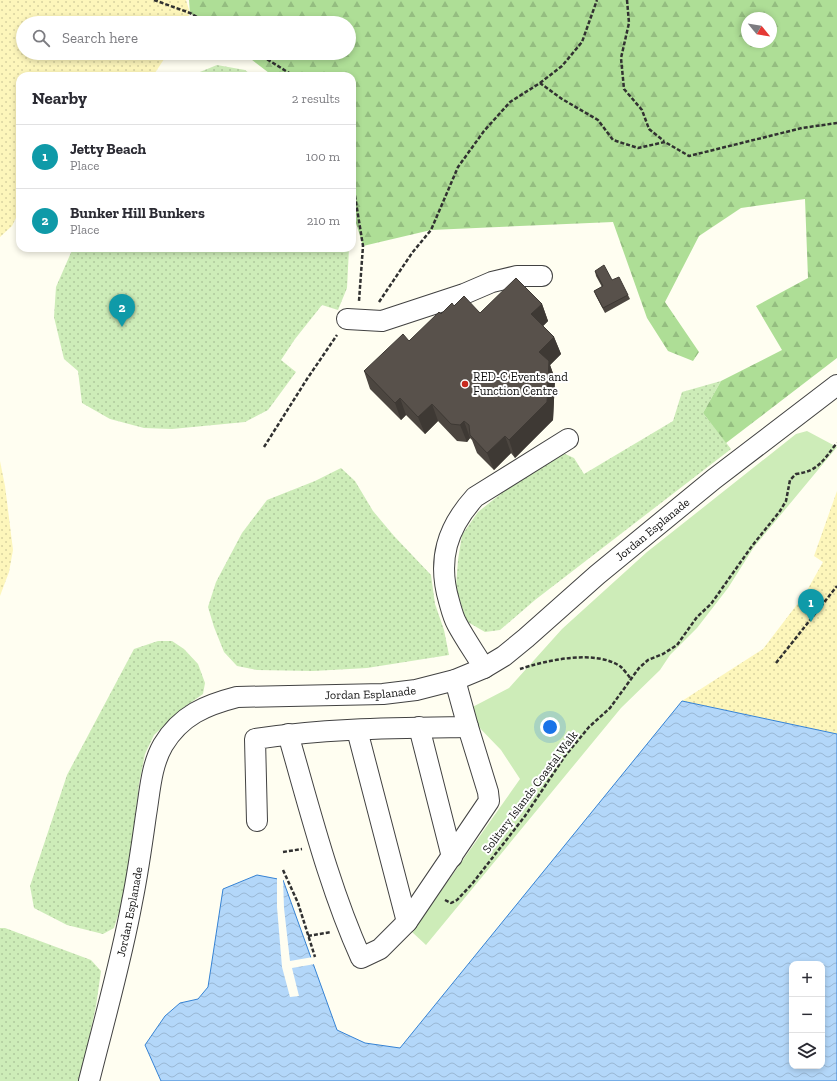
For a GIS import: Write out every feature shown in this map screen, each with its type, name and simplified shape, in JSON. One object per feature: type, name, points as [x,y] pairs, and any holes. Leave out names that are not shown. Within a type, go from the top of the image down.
[{"type":"street","points":[[347,319],[382,321],[464,294],[492,282],[517,276],[542,276]]},
{"type":"street","name":"Jordan Esplanade","points":[[89,1081],[120,959],[132,902],[153,770],[163,745],[177,726],[194,712],[237,697],[383,694],[416,690],[455,680],[484,668],[504,656],[526,638],[597,575],[714,479],[837,385]]},
{"type":"street","points":[[484,668],[456,623],[445,589],[443,561],[450,533],[464,509],[475,497],[568,439]]},
{"type":"street","points":[[288,734],[323,854],[348,928],[361,958],[380,949],[407,922],[489,801],[488,792],[455,680]]},
{"type":"street","points":[[257,821],[256,739],[288,734],[357,730],[468,727]]},
{"type":"street","points":[[419,728],[452,857]]},
{"type":"street","points":[[357,730],[407,922]]},
{"type":"path","points":[[154,0],[195,16]]},
{"type":"path","points":[[367,320],[412,253],[431,230],[458,167],[484,131],[510,102],[540,83],[562,66],[582,42],[597,0]]},
{"type":"path","points":[[627,0],[629,23],[620,58],[624,89],[642,110],[649,129],[665,142],[689,156],[802,128],[837,123]]},
{"type":"path","points":[[268,60],[288,72]]},
{"type":"path","points":[[540,83],[562,99],[598,120],[613,140],[638,148],[665,142]]},
{"type":"path","name":"Solitary Islands Coastal Walk","points":[[429,891],[451,903],[457,900],[472,884],[525,816],[565,756],[589,728],[610,708],[639,668],[648,660],[663,654],[677,645],[697,617],[711,604],[752,546],[780,511],[786,501],[790,480],[796,474],[808,472],[818,466],[837,443]]},
{"type":"path","points":[[776,664],[837,586]]},
{"type":"path","points":[[283,852],[305,848]]},
{"type":"path","points":[[283,870],[298,903],[315,957]]},
{"type":"path","points":[[308,936],[328,932]]},
{"type":"green space","points":[[189,0],[837,0],[837,358],[726,443],[703,413],[721,381],[782,350],[756,306],[808,278],[805,199],[741,208],[699,236],[665,302],[699,352],[693,361],[668,351],[647,318],[613,222],[431,230],[363,246],[356,223],[356,72],[268,72],[252,60],[356,60],[356,16],[194,16],[190,13]]},
{"type":"green space","points":[[217,65],[245,70],[248,72],[200,72]]},
{"type":"green space","points":[[71,252],[349,252],[347,288],[338,310],[322,305],[295,339],[281,360],[296,372],[268,410],[245,422],[172,429],[144,428],[110,419],[82,403],[78,371],[64,359],[54,317],[56,287]]},
{"type":"green space","points":[[721,381],[703,413],[731,449],[535,600],[500,630],[485,632],[466,621],[456,587],[458,560],[462,535],[478,512],[523,476],[563,453],[574,458],[584,474],[673,421],[682,392]]},
{"type":"green space","points":[[807,431],[837,447],[754,547],[728,588],[697,628],[670,655],[660,670],[621,708],[426,945],[412,932],[520,779],[501,750],[472,720],[461,713],[509,688],[562,629],[647,552],[796,434]]},
{"type":"green space","points":[[341,468],[355,481],[373,511],[394,536],[431,575],[435,604],[444,630],[449,655],[367,668],[313,671],[257,670],[237,666],[224,652],[208,607],[216,582],[242,533],[267,500],[315,481]]},
{"type":"green space","points":[[158,641],[172,641],[184,649],[198,664],[205,683],[203,694],[183,708],[154,735],[145,754],[139,784],[131,854],[122,903],[114,928],[103,934],[67,925],[34,908],[30,886],[67,775],[134,649]]},
{"type":"green space","points":[[0,928],[5,928],[91,960],[101,971],[96,1006],[80,1081],[0,1081]]},
{"type":"sand","points":[[0,0],[186,0],[190,13],[188,16],[16,16],[16,60],[163,60],[156,72],[16,72],[16,218],[12,226],[0,237]]},
{"type":"sand","points":[[0,461],[5,486],[13,550],[9,572],[0,596]]},
{"type":"sand","points":[[837,491],[837,734],[682,701],[763,649],[805,594],[823,562],[814,556]]},
{"type":"water","points":[[682,701],[837,734],[837,1081],[161,1081],[145,1045],[165,1016],[180,1003],[198,999],[208,987],[223,889],[257,875],[283,880],[337,1030],[365,1043],[400,1048]]},
{"type":"pier","points":[[277,877],[283,878],[284,908],[290,961],[313,957],[315,964],[292,968],[299,996],[290,997],[282,967],[277,907]]},
{"type":"building","points":[[604,265],[612,280],[619,277],[628,295],[603,308],[594,291],[603,286],[595,271]]},
{"type":"building","name":"RED-C Events and Function Centre","points":[[516,278],[542,304],[531,314],[554,337],[539,352],[549,361],[547,402],[509,440],[505,436],[487,453],[470,435],[469,425],[464,421],[460,425],[451,424],[432,404],[418,417],[400,398],[395,403],[364,371],[403,334],[409,341],[439,312],[441,314],[452,303],[454,306],[464,296],[480,313]]},
{"type":"place","name":"Bunker Hill Bunkers","points":[[122,327]]},
{"type":"place","name":"RED-C Events and Function Centre","points":[[465,384]]},
{"type":"place","name":"Jetty Beach","points":[[811,622]]}]
